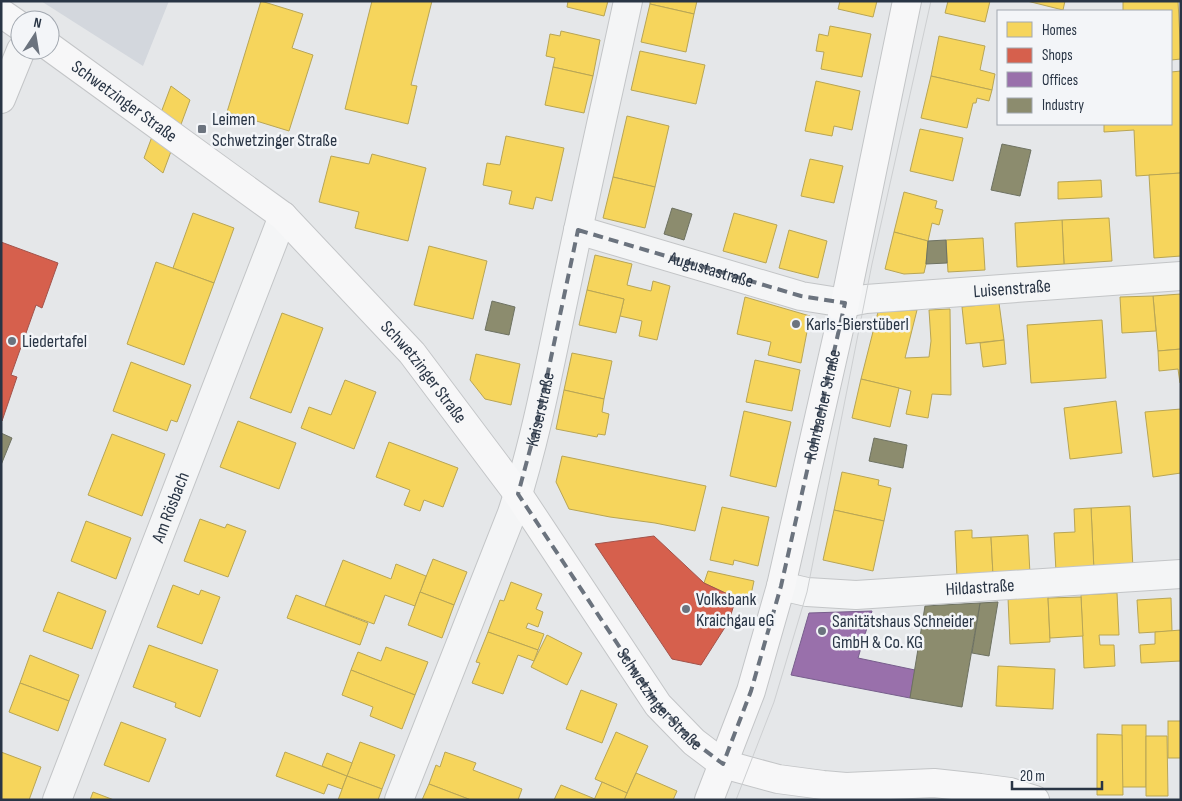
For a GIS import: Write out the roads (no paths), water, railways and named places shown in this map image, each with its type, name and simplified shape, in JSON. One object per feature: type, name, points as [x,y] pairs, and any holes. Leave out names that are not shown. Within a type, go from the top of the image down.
[{"type":"main road","name":"Rohrbacher Straße","points":[[709,800],[751,691],[781,586],[845,303],[907,1]]},
{"type":"main road","name":"Schwetzinger Straße","points":[[60,54],[283,216],[412,353],[518,494],[658,704],[694,742],[724,764]]},
{"type":"main road","points":[[724,764],[778,779],[823,785],[846,787],[934,783],[1010,792],[1035,800]]},
{"type":"street","name":"Kaiserstraße","points":[[399,800],[518,494],[537,424],[628,1]]},
{"type":"street","points":[[1,99],[17,60]]},
{"type":"street","name":"Am Rösbach","points":[[57,800],[283,216]]},
{"type":"street","name":"Augustastraße","points":[[578,230],[801,296],[845,303]]},
{"type":"street","name":"Luisenstraße","points":[[845,303],[866,299],[1181,276]]},
{"type":"street","name":"Hildastraße","points":[[781,586],[807,592],[856,595],[1181,574]]},
{"type":"tram line","points":[[736,800],[774,702],[807,592],[872,264],[931,1]]},
{"type":"place","name":"Leimen Schwetzinger Straße","points":[[202,129]]},
{"type":"place","name":"Karls-Bierstüberl","points":[[796,324]]},
{"type":"place","name":"Liedertafel","points":[[12,341]]},
{"type":"place","name":"Volksbank Kraichgau eG","points":[[686,609]]},
{"type":"place","name":"Sanitätshaus Schneider GmbH & Co. KG","points":[[822,631]]}]
